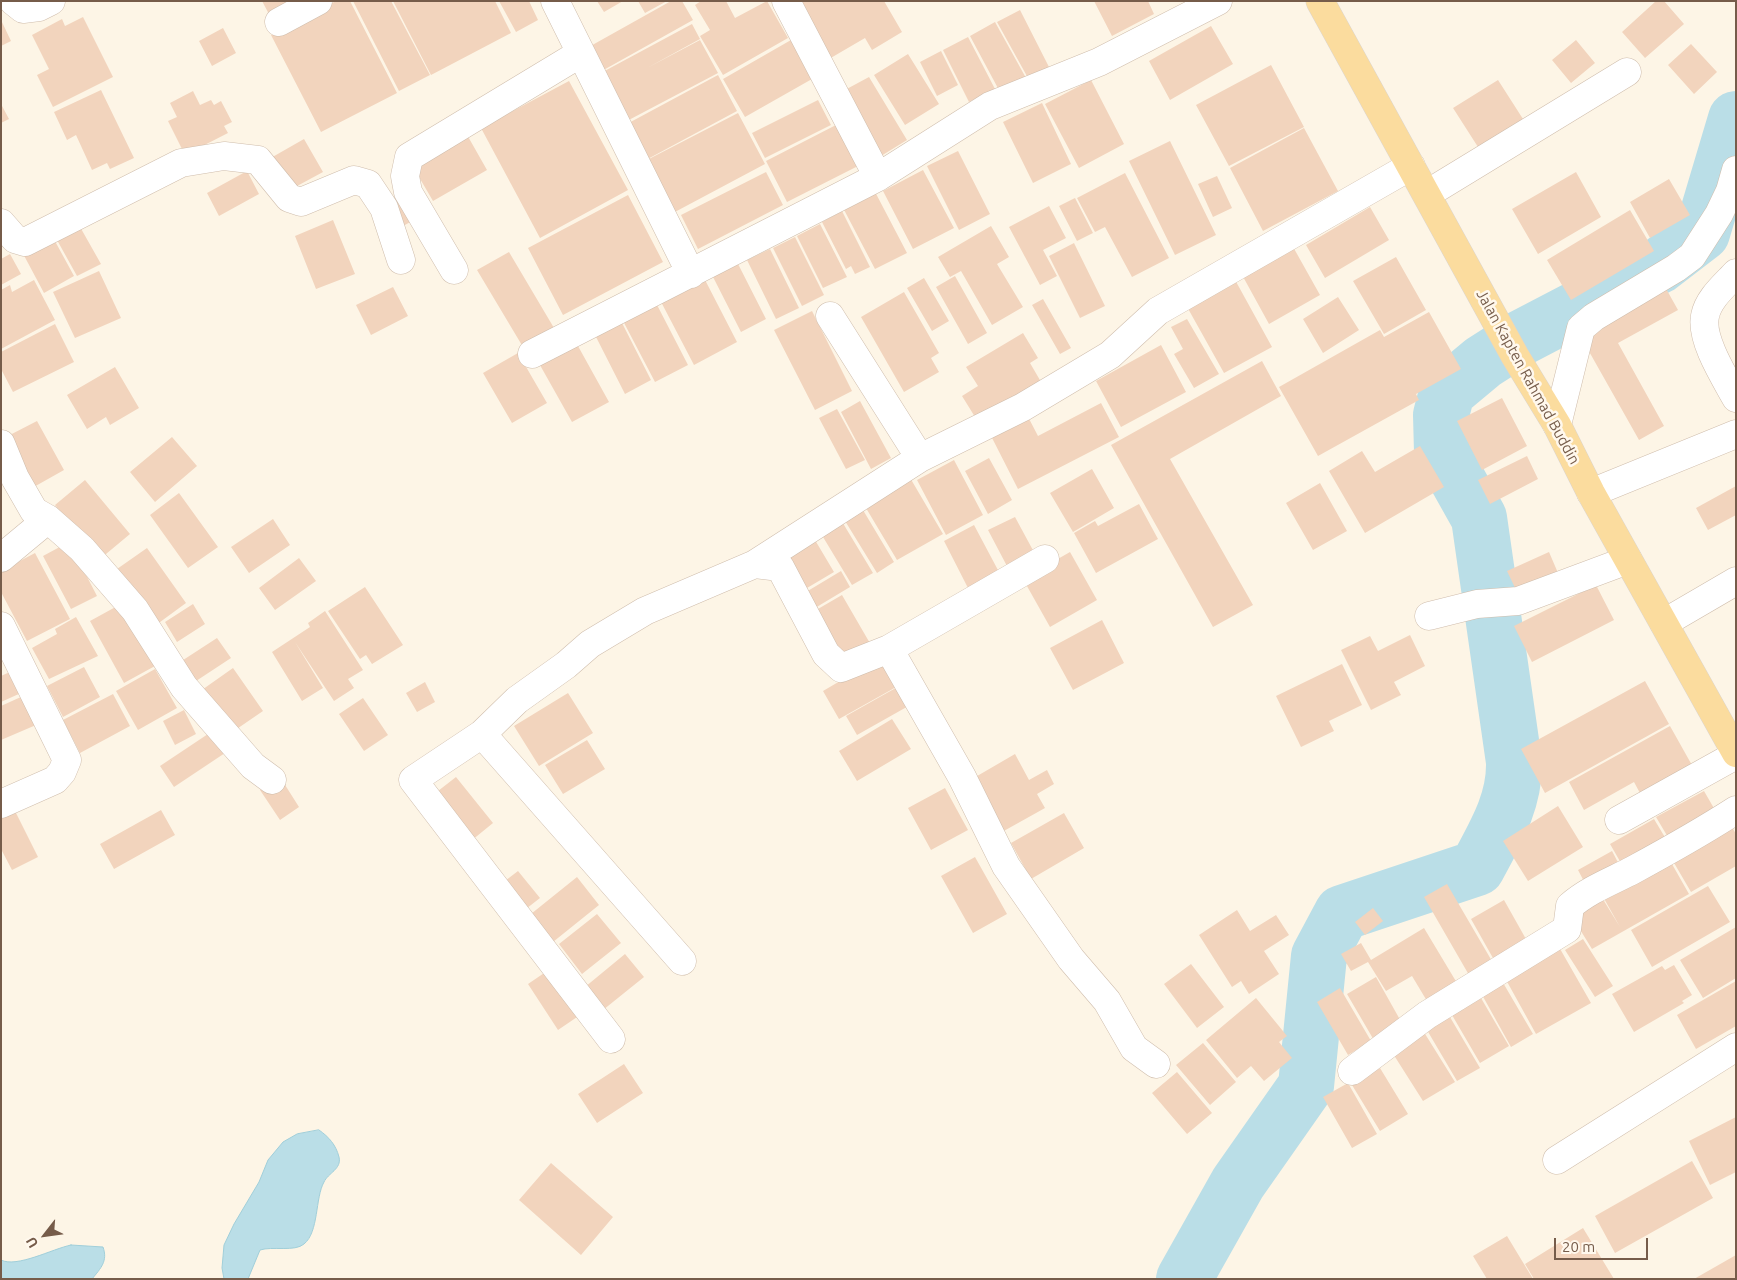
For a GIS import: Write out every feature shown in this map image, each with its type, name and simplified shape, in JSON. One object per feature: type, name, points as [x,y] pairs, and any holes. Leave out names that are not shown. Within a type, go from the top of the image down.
[{"type":"main road","name":"Jalan Kapten Rahmad Buddin","points":[[1320,1],[1428,194],[1515,356],[1557,425],[1591,493],[1736,754]]},
{"type":"street","points":[[13,1],[23,9],[39,7],[51,1]]},
{"type":"street","points":[[279,22],[318,1]]},
{"type":"street","points":[[555,1],[691,274]]},
{"type":"street","points":[[786,1],[878,177]]},
{"type":"street","points":[[532,354],[878,177],[990,106],[1099,62],[1218,1]]},
{"type":"street","points":[[454,270],[408,192],[405,176],[409,157],[581,53]]},
{"type":"street","points":[[1428,194],[1627,72]]},
{"type":"street","points":[[1,223],[15,239],[24,242],[181,164],[224,156],[258,160],[289,198],[300,202],[354,180],[368,184],[384,208],[401,260]]},
{"type":"street","points":[[610,1039],[413,780],[482,734],[517,700],[566,665],[590,644],[645,611],[755,564],[920,458],[1050,391],[1110,355],[1158,311],[1412,166]]},
{"type":"street","points":[[1557,425],[1581,328],[1594,317],[1676,268],[1692,256],[1719,214],[1730,190],[1736,170]]},
{"type":"street","points":[[1736,273],[1712,300],[1704,317],[1708,343],[1736,398]]},
{"type":"street","points":[[830,316],[920,458]]},
{"type":"street","points":[[1591,493],[1736,434]]},
{"type":"street","points":[[1,444],[15,478],[41,515],[82,549],[135,610],[184,687],[219,728],[263,773]]},
{"type":"street","points":[[1,558],[41,515]]},
{"type":"street","points":[[755,564],[780,568],[826,654],[841,668],[889,649],[1045,559]]},
{"type":"street","points":[[1429,616],[1477,604],[1518,601],[1628,560]]},
{"type":"street","points":[[1664,623],[1736,581]]},
{"type":"street","points":[[1,626],[67,760],[62,772],[55,780],[1,804]]},
{"type":"street","points":[[889,649],[962,777],[1006,866],[1071,960],[1107,1001],[1134,1048],[1156,1064]]},
{"type":"street","points":[[482,734],[682,961]]},
{"type":"street","points":[[1619,820],[1736,754]]},
{"type":"street","points":[[1352,1071],[1427,1015],[1567,928],[1570,906],[1583,894],[1604,886],[1687,841],[1736,810]]},
{"type":"street","points":[[1557,1160],[1736,1047]]},
{"type":"water","points":[[319,1130],[334,1145],[339,1161],[337,1168],[326,1179],[321,1189],[315,1223],[309,1239],[304,1244],[295,1248],[260,1250],[248,1279],[224,1279],[222,1268],[224,1245],[259,1182],[268,1160],[283,1142],[297,1134]]},
{"type":"water","points":[[71,1245],[103,1247],[104,1260],[101,1268],[92,1279],[1,1279],[1,1260],[16,1262]]},
{"type":"building","points":[[262,1],[297,1],[270,16]]},
{"type":"building","points":[[336,1],[350,1],[397,93],[321,132],[271,35]]},
{"type":"building","points":[[353,1],[391,1],[430,75],[399,91]]},
{"type":"building","points":[[393,1],[495,1],[511,33],[431,75]]},
{"type":"building","points":[[499,1],[529,1],[538,20],[516,32]]},
{"type":"building","points":[[597,1],[623,1],[604,12]]},
{"type":"building","points":[[638,1],[667,1],[645,13]]},
{"type":"building","points":[[671,1],[682,1],[693,20],[600,72],[587,48]]},
{"type":"building","points":[[701,1],[726,1],[735,18],[767,1],[788,38],[723,75],[700,36],[710,30],[695,5]]},
{"type":"building","points":[[796,1],[884,1],[902,32],[872,50],[865,38],[829,59]]},
{"type":"building","points":[[1094,1],[1148,1],[1154,14],[1112,36]]},
{"type":"building","points":[[1656,1],[1664,1],[1684,24],[1645,58],[1622,32]]},
{"type":"building","points":[[1020,10],[1049,67],[1028,78],[997,22]]},
{"type":"building","points":[[83,17],[113,77],[53,107],[37,75],[49,69],[32,35],[62,19],[65,26]]},
{"type":"building","points":[[1,20],[11,41],[1,46]]},
{"type":"building","points":[[995,22],[1026,78],[1000,92],[970,36]]},
{"type":"building","points":[[692,24],[700,39],[647,68],[700,40],[718,73],[625,122],[599,74]]},
{"type":"building","points":[[1211,26],[1233,64],[1170,100],[1149,61]]},
{"type":"building","points":[[223,28],[236,53],[212,66],[199,41]]},
{"type":"building","points":[[968,37],[995,89],[969,102],[943,50]]},
{"type":"building","points":[[791,40],[812,79],[745,117],[723,79]]},
{"type":"building","points":[[1576,40],[1595,63],[1571,83],[1552,60]]},
{"type":"building","points":[[1691,44],[1717,72],[1694,94],[1668,65]]},
{"type":"building","points":[[941,51],[958,85],[937,96],[920,62]]},
{"type":"building","points":[[908,54],[939,104],[905,125],[874,75]]},
{"type":"building","points":[[1271,65],[1304,127],[1229,166],[1196,105]]},
{"type":"building","points":[[718,75],[737,111],[644,161],[625,125]]},
{"type":"building","points":[[869,77],[907,140],[881,156],[843,91]]},
{"type":"building","points":[[1091,80],[1124,144],[1079,168],[1045,104]]},
{"type":"building","points":[[1498,80],[1523,119],[1478,147],[1453,108]]},
{"type":"building","points":[[569,81],[628,190],[540,238],[481,128]]},
{"type":"building","points":[[101,90],[134,158],[110,169],[107,163],[92,170],[76,135],[67,140],[54,112]]},
{"type":"building","points":[[193,91],[200,105],[211,100],[214,105],[221,101],[232,122],[224,126],[228,133],[185,155],[168,121],[177,117],[170,103]]},
{"type":"building","points":[[818,100],[831,125],[765,158],[752,133]]},
{"type":"building","points":[[1042,103],[1071,164],[1033,183],[1003,122]]},
{"type":"building","points":[[1,104],[9,119],[1,123]]},
{"type":"building","points":[[738,113],[765,164],[673,213],[645,161]]},
{"type":"building","points":[[836,125],[858,166],[787,202],[766,161]]},
{"type":"building","points":[[1304,128],[1338,191],[1263,231],[1230,168]]},
{"type":"building","points":[[466,133],[487,170],[433,201],[412,165]]},
{"type":"building","points":[[304,139],[323,172],[286,192],[269,159]]},
{"type":"building","points":[[1170,141],[1216,235],[1175,255],[1129,161]]},
{"type":"building","points":[[958,151],[990,214],[959,230],[927,166]]},
{"type":"building","points":[[923,170],[954,228],[913,249],[883,191]]},
{"type":"building","points":[[247,171],[259,194],[219,216],[207,193]]},
{"type":"building","points":[[766,172],[783,205],[698,249],[681,215]]},
{"type":"building","points":[[1576,172],[1601,217],[1538,254],[1512,209]]},
{"type":"building","points":[[1125,173],[1169,258],[1132,277],[1105,227],[1095,232],[1077,198]]},
{"type":"building","points":[[1217,176],[1232,208],[1213,217],[1198,184]]},
{"type":"building","points":[[1669,179],[1690,215],[1650,238],[1630,202]]},
{"type":"building","points":[[873,188],[907,253],[875,269],[841,204]]},
{"type":"building","points":[[628,195],[663,262],[563,315],[528,248]]},
{"type":"building","points":[[402,197],[414,220],[403,226],[390,203]]},
{"type":"building","points":[[1075,198],[1093,233],[1077,241],[1059,206]]},
{"type":"building","points":[[1049,206],[1066,238],[1043,250],[1057,276],[1040,285],[1009,227]]},
{"type":"building","points":[[1370,207],[1389,240],[1325,278],[1306,245]]},
{"type":"building","points":[[1630,210],[1654,251],[1571,300],[1547,260]]},
{"type":"building","points":[[842,211],[870,267],[855,274],[851,266],[846,269],[822,222]]},
{"type":"building","points":[[75,218],[101,264],[77,276],[52,231]]},
{"type":"building","points":[[333,220],[355,274],[316,289],[295,236]]},
{"type":"building","points":[[820,224],[847,277],[823,288],[797,236]]},
{"type":"building","points":[[991,226],[1009,257],[997,264],[1023,307],[992,325],[961,271],[950,277],[938,257]]},
{"type":"building","points":[[50,232],[74,276],[44,293],[20,248]]},
{"type":"building","points":[[795,237],[824,295],[802,306],[773,248]]},
{"type":"building","points":[[1074,243],[1105,306],[1080,318],[1049,256]]},
{"type":"building","points":[[1292,245],[1320,295],[1269,324],[1241,273]]},
{"type":"building","points":[[770,249],[799,308],[776,319],[747,260]]},
{"type":"building","points":[[509,252],[554,328],[523,347],[477,270]]},
{"type":"building","points":[[10,254],[21,274],[1,285],[1,259]]},
{"type":"building","points":[[1396,257],[1426,310],[1384,334],[1353,281]]},
{"type":"building","points":[[736,260],[766,319],[741,332],[711,273]]},
{"type":"building","points":[[99,271],[121,318],[75,338],[53,292]]},
{"type":"building","points":[[703,276],[737,342],[694,365],[659,298]]},
{"type":"building","points":[[955,276],[987,333],[968,344],[936,287]]},
{"type":"building","points":[[924,278],[949,321],[932,331],[907,288]]},
{"type":"building","points":[[1234,278],[1272,347],[1224,373],[1186,305]]},
{"type":"building","points":[[34,280],[55,320],[1,349],[1,290],[10,285],[12,292]]},
{"type":"building","points":[[1664,285],[1678,310],[1618,343],[1664,426],[1639,440],[1582,339]]},
{"type":"building","points":[[393,287],[408,316],[371,335],[356,305]]},
{"type":"building","points":[[904,292],[939,353],[931,358],[939,372],[904,392],[861,317]]},
{"type":"building","points":[[1338,297],[1359,330],[1323,353],[1303,319]]},
{"type":"building","points":[[1043,299],[1071,348],[1060,354],[1032,305]]},
{"type":"building","points":[[655,301],[688,365],[655,382],[622,319]]},
{"type":"building","points":[[812,311],[852,391],[815,410],[774,330]]},
{"type":"building","points":[[1429,312],[1461,369],[1416,394],[1419,400],[1318,456],[1279,387],[1380,330],[1384,337]]},
{"type":"building","points":[[620,319],[651,380],[625,394],[594,333]]},
{"type":"building","points":[[1187,319],[1219,374],[1194,388],[1174,354],[1183,349],[1171,327]]},
{"type":"building","points":[[55,324],[74,362],[13,392],[1,369],[1,352]]},
{"type":"building","points":[[1023,333],[1038,358],[1030,363],[1044,387],[980,425],[962,396],[978,386],[966,367]]},
{"type":"building","points":[[573,337],[609,402],[572,422],[536,358]]},
{"type":"building","points":[[1161,345],[1186,392],[1121,427],[1096,381]]},
{"type":"building","points":[[518,353],[547,403],[512,423],[483,373]]},
{"type":"building","points":[[1262,361],[1281,396],[1170,459],[1253,605],[1213,627],[1111,445]]},
{"type":"building","points":[[115,367],[139,408],[110,425],[106,417],[87,429],[67,395]]},
{"type":"building","points":[[1502,398],[1527,446],[1482,470],[1457,421]]},
{"type":"building","points":[[860,401],[891,458],[871,469],[841,412]]},
{"type":"building","points":[[1101,403],[1119,437],[1018,489],[988,430],[1025,411],[1038,436]]},
{"type":"building","points":[[837,409],[865,460],[846,469],[819,418]]},
{"type":"building","points":[[37,421],[64,470],[32,488],[4,438]]},
{"type":"building","points":[[172,437],[197,466],[155,502],[130,472]]},
{"type":"building","points":[[1420,446],[1444,487],[1365,533],[1329,471],[1362,451],[1375,472]]},
{"type":"building","points":[[1527,456],[1538,479],[1490,504],[1478,480]]},
{"type":"building","points":[[989,458],[1012,500],[988,514],[965,471]]},
{"type":"building","points":[[954,460],[983,515],[946,535],[917,480]]},
{"type":"building","points":[[1092,469],[1114,508],[1073,532],[1050,493]]},
{"type":"building","points":[[909,476],[943,534],[897,560],[863,503]]},
{"type":"building","points":[[85,480],[130,534],[100,559],[55,505]]},
{"type":"building","points":[[1320,483],[1347,531],[1313,550],[1286,503]]},
{"type":"building","points":[[1736,486],[1736,515],[1708,530],[1696,508]]},
{"type":"building","points":[[179,493],[218,547],[188,568],[150,515]]},
{"type":"building","points":[[1139,504],[1158,539],[1096,573],[1074,533],[1095,521],[1098,526]]},
{"type":"building","points":[[860,505],[894,562],[877,573],[842,516]]},
{"type":"building","points":[[1015,517],[1035,554],[1008,568],[988,530]]},
{"type":"building","points":[[273,519],[290,545],[249,573],[231,547]]},
{"type":"building","points":[[841,520],[873,573],[852,585],[820,532]]},
{"type":"building","points":[[974,525],[999,572],[968,588],[944,541]]},
{"type":"building","points":[[812,535],[834,572],[807,588],[785,552]]},
{"type":"building","points":[[69,542],[97,596],[71,609],[43,556]]},
{"type":"building","points":[[147,548],[186,603],[156,625],[117,569]]},
{"type":"building","points":[[1070,552],[1097,600],[1050,627],[1023,579]]},
{"type":"building","points":[[1549,552],[1558,573],[1517,592],[1507,571]]},
{"type":"building","points":[[35,553],[70,619],[27,641],[1,592],[1,571]]},
{"type":"building","points":[[299,558],[316,581],[275,610],[259,588]]},
{"type":"building","points":[[841,571],[850,587],[810,611],[801,595]]},
{"type":"building","points":[[1596,585],[1614,620],[1532,662],[1514,626]]},
{"type":"building","points":[[365,587],[403,645],[372,664],[366,655],[360,659],[328,611]]},
{"type":"building","points":[[842,595],[871,645],[840,663],[811,613]]},
{"type":"building","points":[[121,604],[155,666],[124,683],[90,621]]},
{"type":"building","points":[[193,604],[205,624],[177,642],[165,622]]},
{"type":"building","points":[[325,611],[363,670],[348,679],[354,688],[334,701],[295,642],[323,688],[302,701],[272,652],[310,627],[308,623]]},
{"type":"building","points":[[76,617],[98,656],[49,679],[32,648],[57,634],[55,629]]},
{"type":"building","points":[[1102,620],[1124,663],[1073,690],[1050,648]]},
{"type":"building","points":[[1410,635],[1425,666],[1394,682],[1401,695],[1371,710],[1341,650],[1370,636],[1378,651]]},
{"type":"building","points":[[217,638],[231,658],[190,685],[177,664]]},
{"type":"building","points":[[881,657],[898,686],[839,719],[823,691]]},
{"type":"building","points":[[1342,664],[1362,705],[1329,721],[1334,731],[1301,747],[1276,696]]},
{"type":"building","points":[[84,667],[100,697],[63,717],[47,686]]},
{"type":"building","points":[[233,668],[263,711],[228,735],[199,692]]},
{"type":"building","points":[[155,669],[177,708],[138,730],[116,691]]},
{"type":"building","points":[[12,671],[21,693],[1,702],[1,676]]},
{"type":"building","points":[[1645,681],[1669,724],[1545,793],[1521,749]]},
{"type":"building","points":[[425,682],[435,702],[417,712],[406,693]]},
{"type":"building","points":[[901,685],[912,704],[857,735],[846,716]]},
{"type":"building","points":[[568,693],[593,733],[539,766],[514,726]]},
{"type":"building","points":[[113,694],[130,726],[80,753],[63,720]]},
{"type":"building","points":[[23,696],[36,725],[1,740],[1,706]]},
{"type":"building","points":[[363,698],[388,735],[364,751],[339,714]]},
{"type":"building","points":[[184,710],[196,734],[175,745],[163,721]]},
{"type":"building","points":[[892,719],[911,749],[857,781],[839,751]]},
{"type":"building","points":[[1670,726],[1693,767],[1641,795],[1634,782],[1584,810],[1569,782]]},
{"type":"building","points":[[211,732],[225,753],[174,787],[160,766]]},
{"type":"building","points":[[587,740],[605,769],[563,794],[545,765]]},
{"type":"building","points":[[1015,754],[1029,780],[1047,770],[1054,784],[1037,794],[1045,808],[1002,832],[972,779]]},
{"type":"building","points":[[280,777],[299,807],[280,820],[260,790]]},
{"type":"building","points":[[456,777],[493,823],[466,845],[429,798]]},
{"type":"building","points":[[945,788],[968,830],[931,850],[908,808]]},
{"type":"building","points":[[1704,791],[1719,817],[1672,844],[1656,817]]},
{"type":"building","points":[[1558,806],[1583,847],[1528,881],[1503,841]]},
{"type":"building","points":[[14,809],[38,857],[12,870],[1,849],[1,815]]},
{"type":"building","points":[[161,810],[175,835],[114,869],[100,844]]},
{"type":"building","points":[[1064,813],[1084,848],[1031,879],[1011,843]]},
{"type":"building","points":[[1654,819],[1669,844],[1625,870],[1610,844]]},
{"type":"building","points":[[1729,822],[1736,834],[1736,866],[1691,892],[1670,856]]},
{"type":"building","points":[[1612,851],[1622,870],[1588,889],[1578,870]]},
{"type":"building","points":[[975,857],[1007,914],[973,933],[941,876]]},
{"type":"building","points":[[1668,857],[1689,894],[1592,949],[1571,915],[1601,896],[1620,927],[1602,895]]},
{"type":"building","points":[[518,871],[540,898],[522,912],[501,884]]},
{"type":"building","points":[[577,877],[599,905],[548,946],[526,918]]},
{"type":"building","points":[[1447,884],[1496,968],[1473,982],[1424,897]]},
{"type":"building","points":[[1708,886],[1730,922],[1652,967],[1631,930]]},
{"type":"building","points":[[1504,900],[1531,948],[1498,967],[1471,919]]},
{"type":"building","points":[[1373,908],[1383,921],[1365,935],[1355,922]]},
{"type":"building","points":[[1237,910],[1250,931],[1276,915],[1289,935],[1264,951],[1279,974],[1249,994],[1241,981],[1232,987],[1199,935]]},
{"type":"building","points":[[597,914],[621,943],[582,974],[559,944]]},
{"type":"building","points":[[1736,927],[1736,978],[1703,998],[1680,960]]},
{"type":"building","points":[[1424,928],[1460,988],[1430,1006],[1412,976],[1386,991],[1368,962],[1351,971],[1341,954],[1361,943],[1371,960]]},
{"type":"building","points":[[1583,939],[1613,986],[1595,997],[1565,950]]},
{"type":"building","points":[[1559,947],[1591,1003],[1536,1034],[1505,978]]},
{"type":"building","points":[[625,954],[644,977],[603,1010],[585,987]]},
{"type":"building","points":[[1191,964],[1224,1007],[1197,1028],[1164,984]]},
{"type":"building","points":[[1674,965],[1692,995],[1682,1001],[1684,1003],[1634,1032],[1612,994],[1662,966],[1665,970]]},
{"type":"building","points":[[553,967],[583,1013],[558,1030],[528,984]]},
{"type":"building","points":[[1376,977],[1403,1025],[1375,1042],[1347,994]]},
{"type":"building","points":[[1502,981],[1533,1034],[1511,1047],[1481,993]]},
{"type":"building","points":[[1736,981],[1736,1026],[1696,1049],[1677,1015]]},
{"type":"building","points":[[1340,988],[1371,1041],[1348,1055],[1317,1002]]},
{"type":"building","points":[[1256,998],[1287,1036],[1279,1042],[1292,1058],[1264,1081],[1251,1066],[1237,1078],[1206,1040]]},
{"type":"building","points":[[1481,998],[1509,1046],[1480,1063],[1452,1015]]},
{"type":"building","points":[[1447,1012],[1480,1068],[1457,1081],[1424,1025]]},
{"type":"building","points":[[1422,1029],[1455,1082],[1423,1101],[1390,1049]]},
{"type":"building","points":[[1203,1043],[1236,1082],[1210,1105],[1176,1065]]},
{"type":"building","points":[[624,1064],[643,1093],[597,1123],[578,1094]]},
{"type":"building","points":[[1380,1068],[1408,1114],[1380,1131],[1352,1085]]},
{"type":"building","points":[[1177,1072],[1212,1113],[1187,1134],[1152,1093]]},
{"type":"building","points":[[1348,1083],[1377,1134],[1352,1148],[1323,1097]]},
{"type":"building","points":[[1736,1117],[1736,1172],[1710,1185],[1689,1141]]},
{"type":"building","points":[[1692,1161],[1713,1198],[1615,1253],[1595,1216]]},
{"type":"building","points":[[551,1163],[613,1217],[581,1255],[519,1200]]},
{"type":"building","points":[[1583,1228],[1614,1279],[1534,1279],[1525,1264]]},
{"type":"building","points":[[1507,1236],[1533,1279],[1487,1279],[1473,1256]]},
{"type":"building","points":[[1736,1255],[1736,1279],[1694,1279]]},
{"type":"waterway","points":[[1184,1279],[1238,1183],[1306,1086],[1319,956],[1342,913],[1477,868],[1503,817],[1511,791],[1514,762],[1479,518],[1442,452],[1441,415],[1447,392],[1483,362],[1519,339],[1659,266],[1702,233],[1736,119]]}]
